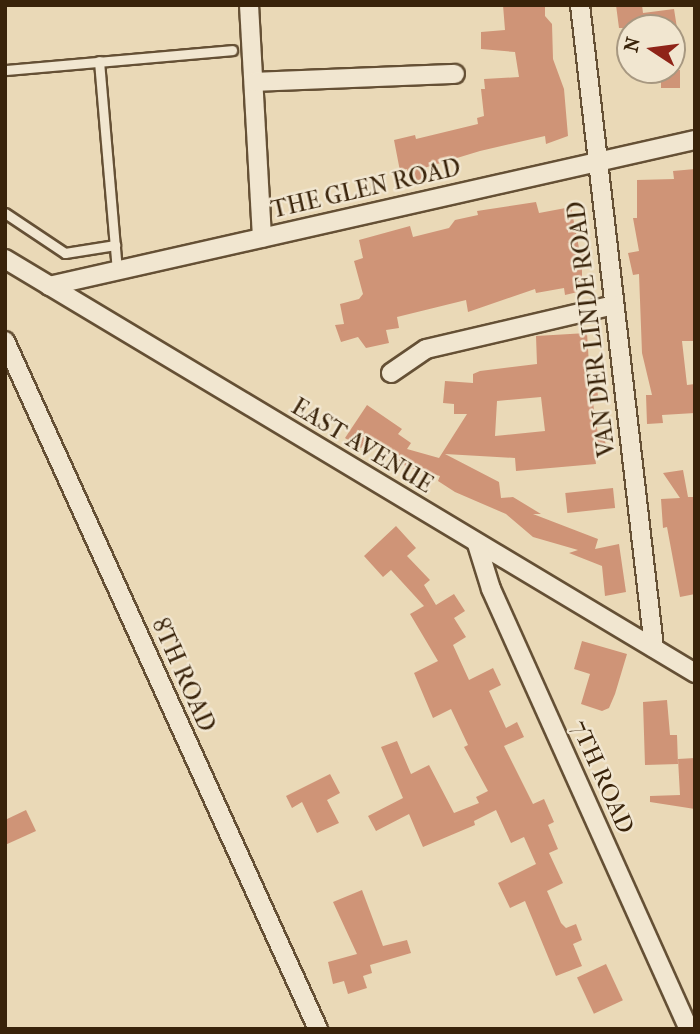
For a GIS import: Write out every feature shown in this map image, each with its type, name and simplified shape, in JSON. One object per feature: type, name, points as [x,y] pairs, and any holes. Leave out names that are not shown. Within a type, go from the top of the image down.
[{"type":"street","points":[[249,5],[262,238]]},
{"type":"street","name":"VAN DER LINDE ROAD","points":[[580,5],[654,648]]},
{"type":"street","points":[[255,82],[455,74]]},
{"type":"street","name":"THE GLEN ROAD","points":[[49,286],[695,140]]},
{"type":"street","name":"EAST AVENUE","points":[[5,259],[695,673]]},
{"type":"street","points":[[391,373],[426,349],[614,305]]},
{"type":"street","name":"8TH ROAD","points":[[5,341],[318,1029]]},
{"type":"street","name":"7TH ROAD","points":[[477,544],[491,589],[689,1029]]},
{"type":"lane","points":[[5,70],[232,50]]},
{"type":"lane","points":[[99,61],[117,270]]},
{"type":"lane","points":[[5,213],[65,253],[115,246]]},
{"type":"building","points":[[503,5],[545,5],[545,16],[552,24],[553,59],[564,89],[568,136],[546,144],[545,136],[480,151],[424,168],[426,178],[410,182],[407,169],[400,171],[394,140],[415,135],[416,139],[478,124],[477,118],[484,116],[481,89],[485,89],[484,79],[519,77],[515,52],[481,49],[481,32],[505,30]]},
{"type":"building","points":[[616,5],[642,5],[643,13],[674,9],[675,14],[617,14]]},
{"type":"building","points":[[661,84],[680,84],[680,88],[661,88]]},
{"type":"building","points":[[695,169],[695,341],[682,341],[687,385],[695,384],[695,413],[662,415],[663,423],[647,424],[646,395],[652,395],[642,353],[639,274],[633,275],[628,253],[639,251],[633,218],[637,218],[637,180],[674,179],[673,171]]},
{"type":"building","points":[[536,202],[539,213],[571,207],[580,253],[585,252],[588,265],[582,267],[582,291],[565,295],[564,288],[536,293],[535,289],[468,312],[466,300],[397,317],[399,328],[386,330],[389,343],[366,348],[358,337],[341,342],[335,325],[344,324],[340,304],[359,299],[363,294],[354,261],[363,258],[359,240],[410,226],[413,237],[449,228],[455,220],[478,215],[477,211]]},
{"type":"building","points":[[587,333],[590,380],[596,380],[598,396],[592,397],[598,434],[604,433],[606,447],[594,449],[596,464],[516,471],[515,458],[445,454],[499,482],[501,498],[513,497],[541,514],[533,514],[598,539],[595,549],[619,544],[626,592],[605,596],[602,566],[569,553],[578,550],[533,537],[506,514],[455,492],[438,481],[440,476],[407,467],[368,438],[361,448],[345,438],[367,405],[402,429],[398,434],[411,443],[407,449],[439,458],[467,414],[454,414],[454,404],[443,403],[445,381],[473,383],[473,374],[480,371],[537,364],[536,336]],"holes":[[[541,397],[545,431],[495,436],[497,401]]]},
{"type":"building","points":[[683,470],[688,497],[695,497],[695,594],[680,597],[667,527],[663,528],[661,499],[680,498],[663,473]]},
{"type":"building","points":[[613,488],[615,508],[567,513],[565,493]]},
{"type":"building","points":[[396,526],[416,548],[407,556],[430,580],[424,585],[436,605],[454,594],[465,611],[454,618],[466,637],[453,645],[469,680],[493,668],[501,685],[489,691],[506,728],[517,722],[524,737],[504,746],[533,804],[544,799],[554,822],[548,825],[558,849],[549,853],[563,883],[547,891],[561,923],[566,928],[576,924],[582,940],[573,944],[582,966],[556,976],[525,901],[510,908],[498,883],[536,864],[524,837],[511,843],[496,810],[474,821],[475,825],[423,847],[409,814],[376,831],[368,816],[403,798],[381,747],[397,741],[411,774],[429,765],[454,813],[479,803],[476,797],[488,791],[464,747],[468,745],[451,709],[433,718],[414,673],[438,661],[410,614],[424,606],[391,570],[383,577],[364,556]]},
{"type":"building","points":[[582,641],[627,654],[609,708],[602,711],[581,704],[590,674],[574,669]]},
{"type":"building","points":[[667,700],[670,735],[677,735],[678,764],[645,765],[643,702]]},
{"type":"building","points":[[695,758],[695,809],[650,802],[650,796],[680,795],[678,759]]},
{"type":"building","points":[[330,774],[340,793],[327,800],[339,823],[317,833],[302,802],[292,808],[286,796]]},
{"type":"building","points":[[26,810],[36,831],[5,845],[5,820]]},
{"type":"building","points":[[362,890],[383,946],[407,940],[411,953],[370,965],[372,973],[363,976],[367,988],[348,994],[344,981],[333,984],[328,962],[357,954],[333,902]]},
{"type":"building","points":[[606,964],[623,1000],[594,1014],[577,978]]}]
